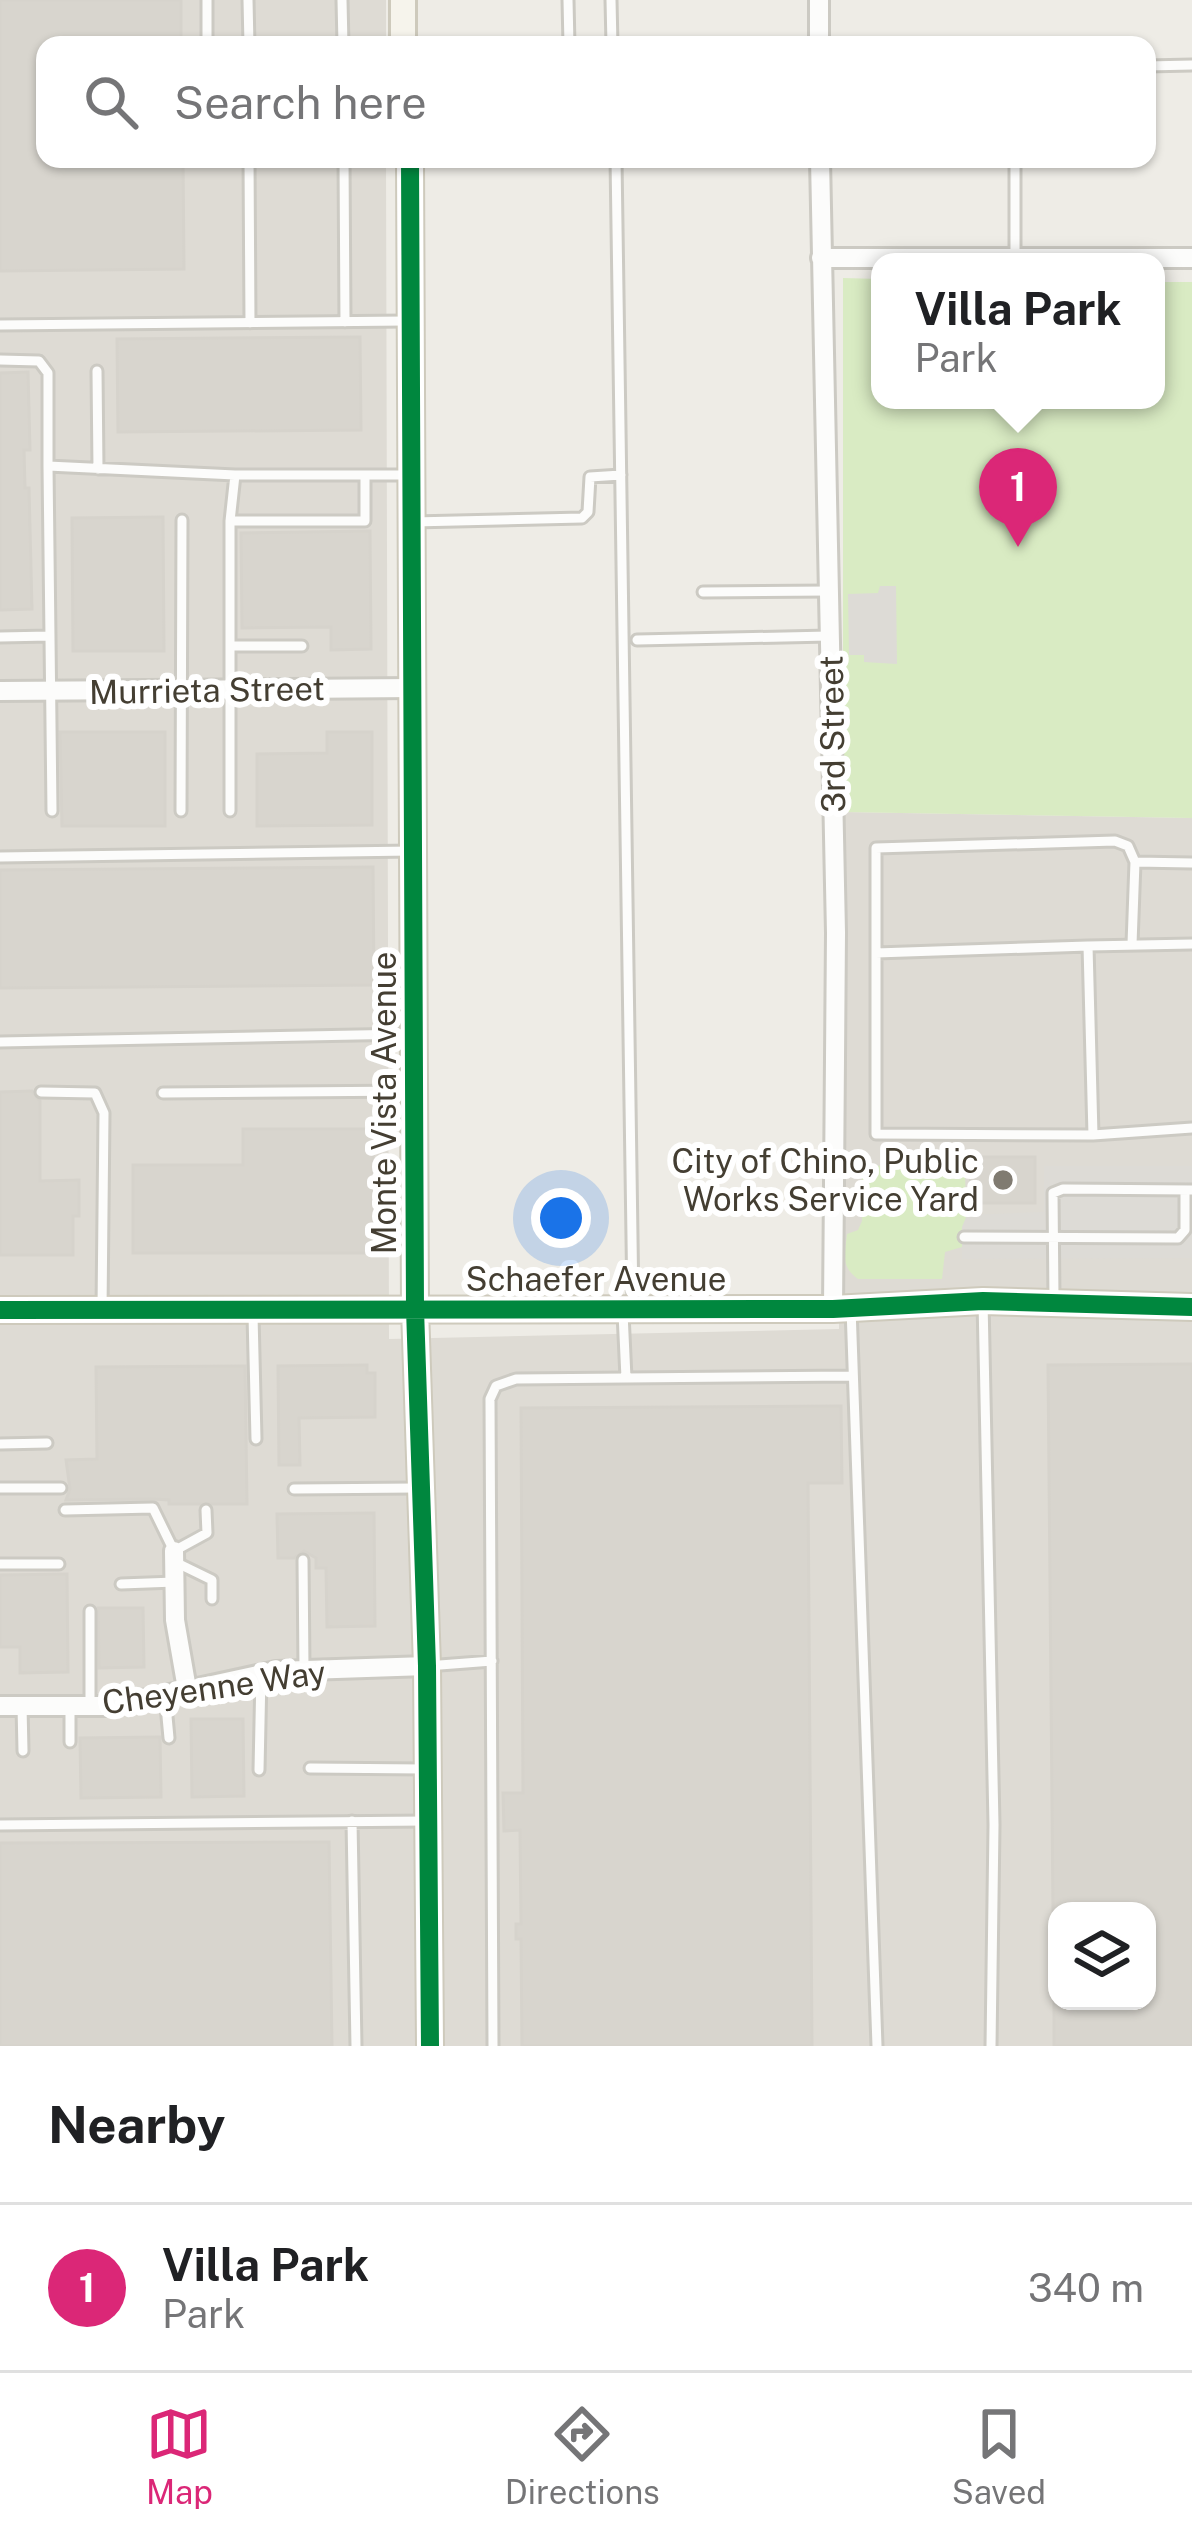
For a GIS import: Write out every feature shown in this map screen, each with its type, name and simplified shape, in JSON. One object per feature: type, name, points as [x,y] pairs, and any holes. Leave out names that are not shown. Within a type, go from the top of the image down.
[{"type":"street","points":[[403,0],[404,36]]},
{"type":"street","points":[[819,0],[819,36]]},
{"type":"street","name":"Monte Vista Avenue","points":[[410,168],[415,1309],[428,1666],[430,2046]]},
{"type":"street","name":"3rd Street","points":[[820,168],[842,1308]]},
{"type":"street","points":[[821,258],[871,258]]},
{"type":"street","name":"Murrieta Street","points":[[0,692],[415,688]]},
{"type":"street","name":"Schaefer Avenue","points":[[0,1310],[842,1308],[983,1301],[1192,1307]]},
{"type":"street","points":[[174,1565],[175,1620],[187,1689]]},
{"type":"street","name":"Cheyenne Way","points":[[0,1706],[115,1706],[261,1674],[428,1666]]},
{"type":"lane","points":[[207,0],[207,36]]},
{"type":"lane","points":[[248,0],[249,36]]},
{"type":"lane","points":[[342,0],[343,36]]},
{"type":"lane","points":[[568,0],[569,36]]},
{"type":"lane","points":[[611,0],[611,36]]},
{"type":"lane","points":[[1156,66],[1192,65]]},
{"type":"lane","points":[[249,168],[250,322]]},
{"type":"lane","points":[[344,168],[345,322]]},
{"type":"lane","points":[[616,168],[626,1378]]},
{"type":"lane","points":[[1015,168],[1015,253]]},
{"type":"lane","points":[[0,325],[412,321]]},
{"type":"lane","points":[[0,360],[39,361],[48,373],[52,811]]},
{"type":"lane","points":[[97,371],[98,469]]},
{"type":"lane","points":[[48,466],[235,475],[413,475]]},
{"type":"lane","points":[[230,811],[230,521],[235,475]]},
{"type":"lane","points":[[230,521],[365,520],[365,475]]},
{"type":"lane","points":[[413,522],[582,518],[588,515],[590,477],[620,475]]},
{"type":"lane","points":[[181,811],[182,520]]},
{"type":"lane","points":[[703,592],[829,591]]},
{"type":"lane","points":[[0,637],[50,636]]},
{"type":"lane","points":[[637,640],[830,636]]},
{"type":"lane","points":[[230,646],[302,646]]},
{"type":"lane","points":[[1132,944],[1135,862],[1128,846],[1115,842],[876,848],[876,1134],[1093,1135],[1192,1128]]},
{"type":"lane","points":[[0,857],[412,851]]},
{"type":"lane","points":[[1135,862],[1192,862]]},
{"type":"lane","points":[[876,953],[1192,944]]},
{"type":"lane","points":[[1088,946],[1093,1135]]},
{"type":"lane","points":[[0,1042],[413,1034]]},
{"type":"lane","points":[[163,1093],[414,1091]]},
{"type":"lane","points":[[41,1092],[95,1093],[100,1101],[103,1310]]},
{"type":"lane","points":[[964,1237],[1052,1237],[1178,1238],[1186,1230],[1188,1190],[1063,1189],[1053,1193],[1052,1237],[1054,1303]]},
{"type":"lane","points":[[983,1301],[994,1825],[991,2046]]},
{"type":"lane","points":[[842,1308],[853,1376],[877,2046]]},
{"type":"lane","points":[[253,1309],[256,1438]]},
{"type":"lane","points":[[493,2046],[490,1399],[496,1386],[516,1379],[853,1376]]},
{"type":"lane","points":[[0,1444],[47,1443]]},
{"type":"lane","points":[[0,1488],[61,1488]]},
{"type":"lane","points":[[294,1489],[422,1488]]},
{"type":"lane","points":[[65,1510],[153,1508],[174,1565],[212,1580],[212,1599]]},
{"type":"lane","points":[[122,1584],[174,1565],[207,1533],[206,1510]]},
{"type":"lane","points":[[303,1560],[304,1670]]},
{"type":"lane","points":[[0,1564],[59,1564]]},
{"type":"lane","points":[[70,1742],[80,1706],[90,1611]]},
{"type":"lane","points":[[428,1666],[492,1661]]},
{"type":"lane","points":[[259,1770],[261,1674]]},
{"type":"lane","points":[[164,1695],[169,1738]]},
{"type":"lane","points":[[22,1706],[23,1751]]},
{"type":"lane","points":[[310,1768],[428,1769]]},
{"type":"lane","points":[[0,1825],[428,1820]]},
{"type":"lane","points":[[352,1821],[356,2046]]},
{"type":"shaded area","points":[[0,0],[386,0],[386,36],[36,36],[36,168],[386,168],[389,1339],[839,1329],[843,812],[1192,818],[1192,2046],[0,2046]]},
{"type":"shaded area","points":[[880,586],[896,586],[897,664],[864,662],[864,655],[849,655],[848,594],[878,593]]},
{"type":"shaded area","points":[[1044,1166],[1192,1166],[1192,1258],[962,1259],[962,1227],[967,1215],[1044,1212]]},
{"type":"green space","points":[[843,278],[871,279],[871,409],[1165,409],[1165,282],[1192,282],[1192,818],[843,812]]},
{"type":"green space","points":[[965,1164],[962,1247],[945,1252],[942,1279],[858,1279],[852,1274],[845,1248],[847,1234],[858,1230],[862,1221],[862,1166]]},
{"type":"building","points":[[0,0],[181,0],[181,36],[36,36],[36,168],[183,168],[184,269],[0,271]]},
{"type":"building","points":[[360,337],[361,430],[118,432],[117,339]]},
{"type":"building","points":[[28,372],[30,450],[24,450],[32,609],[0,610],[0,373]]},
{"type":"building","points":[[163,517],[164,651],[73,651],[72,518]]},
{"type":"building","points":[[370,531],[371,649],[331,650],[331,627],[242,628],[241,533]]},
{"type":"building","points":[[60,732],[165,732],[165,826],[62,826]]},
{"type":"building","points":[[327,732],[372,732],[372,825],[257,826],[257,754],[327,753]]},
{"type":"building","points":[[373,867],[374,985],[0,988],[0,870]]},
{"type":"building","points":[[32,1091],[40,1101],[40,1181],[79,1180],[73,1255],[0,1255],[0,1092]]},
{"type":"building","points":[[243,1129],[373,1129],[373,1253],[133,1253],[133,1165],[243,1165]]},
{"type":"building","name":"City of Chino, Public Works Service Yard","points":[[970,1157],[1035,1157],[1035,1203],[971,1203]]},
{"type":"building","points":[[1192,1364],[1192,2046],[1054,2046],[1054,2010],[1156,2010],[1156,1902],[1053,1902],[1048,1365]]},
{"type":"building","points":[[367,1365],[367,1373],[375,1373],[375,1417],[299,1418],[300,1465],[279,1465],[278,1366]]},
{"type":"building","points":[[245,1366],[247,1504],[66,1500],[70,1489],[66,1460],[97,1459],[96,1367]]},
{"type":"building","points":[[841,1406],[842,1483],[808,1483],[812,2046],[522,2046],[521,1939],[516,1939],[516,1924],[521,1924],[520,1830],[504,1831],[503,1793],[523,1793],[521,1408]]},
{"type":"building","points":[[374,1513],[375,1626],[327,1627],[326,1568],[316,1568],[316,1558],[304,1551],[294,1558],[278,1558],[277,1514]]},
{"type":"building","points":[[67,1574],[68,1672],[20,1673],[20,1647],[0,1647],[0,1575]]},
{"type":"building","points":[[98,1608],[143,1608],[144,1667],[99,1668]]},
{"type":"building","points":[[191,1719],[243,1719],[244,1796],[192,1797]]},
{"type":"building","points":[[160,1737],[161,1797],[81,1798],[80,1738]]},
{"type":"building","points":[[329,1842],[332,2046],[0,2046],[0,1843]]},
{"type":"cycle path","points":[[410,168],[415,1309],[427,1666],[430,2046]]},
{"type":"cycle path","points":[[0,1310],[833,1309],[983,1301],[1192,1307]]},
{"type":"place","name":"Villa Park","points":[[1018,547]]},
{"type":"place","name":"City of Chino, Public Works Service Yard","points":[[1003,1180]]}]
